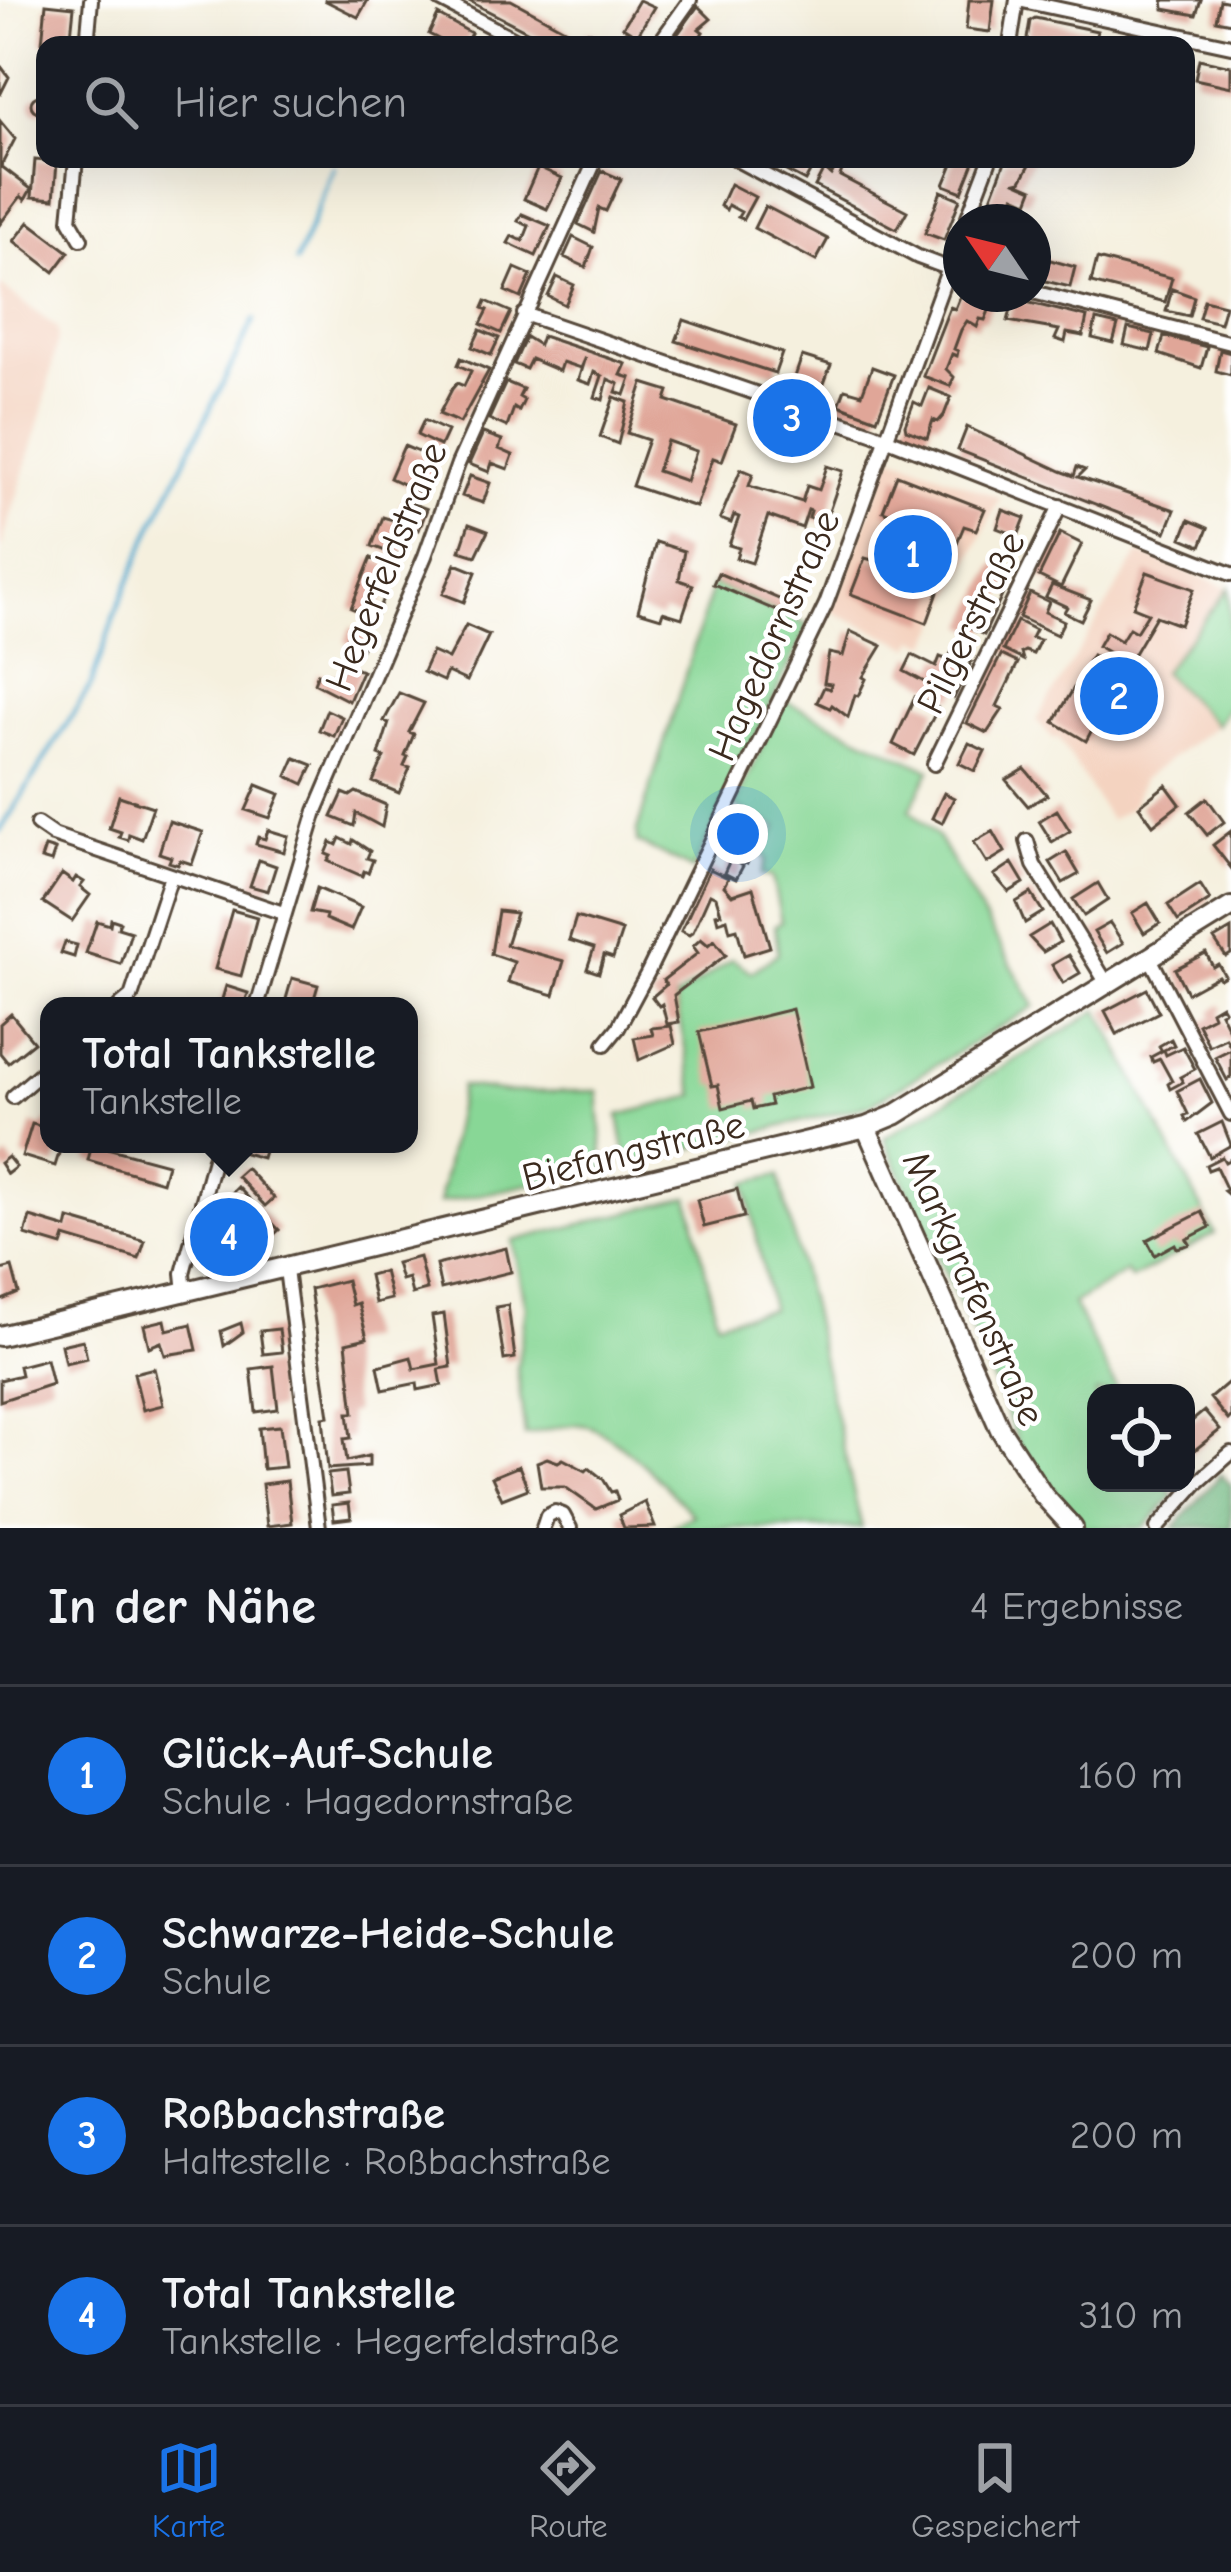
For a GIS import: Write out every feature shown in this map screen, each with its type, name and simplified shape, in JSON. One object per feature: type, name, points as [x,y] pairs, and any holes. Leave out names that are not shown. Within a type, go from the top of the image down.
[{"type":"main road","name":"Biefangstraße","points":[[0,1336],[866,1127],[895,1115],[1231,907]]},
{"type":"main road","name":"Markgrafenstraße","points":[[866,1127],[1000,1429],[1043,1496],[1073,1528]]},
{"type":"street","points":[[88,36],[91,0]]},
{"type":"street","points":[[440,0],[509,36]]},
{"type":"street","points":[[664,36],[690,0]]},
{"type":"street","points":[[1011,36],[1017,0],[1184,36]]},
{"type":"street","points":[[1195,38],[1231,46]]},
{"type":"street","points":[[75,168],[70,220],[81,239]]},
{"type":"street","name":"Hegerfeldstraße","points":[[259,997],[316,812],[425,556],[458,464],[592,168]]},
{"type":"street","points":[[752,168],[943,266]]},
{"type":"street","points":[[973,204],[987,168]]},
{"type":"street","points":[[1051,297],[1231,343]]},
{"type":"street","name":"Hagedornstraße","points":[[605,1044],[648,972],[826,604],[943,300]]},
{"type":"street","points":[[524,314],[889,440],[1231,574]]},
{"type":"street","name":"Pilgerstraße","points":[[934,764],[1060,506]]},
{"type":"street","points":[[37,824],[52,835],[283,913]]},
{"type":"street","points":[[1027,841],[1034,865],[1106,982]]},
{"type":"street","points":[[131,997],[171,876]]},
{"type":"street","points":[[1149,956],[1227,1096],[1231,1114]]},
{"type":"street","points":[[13,1096],[40,1074]]},
{"type":"street","points":[[185,1292],[183,1274],[216,1153]]},
{"type":"street","points":[[286,1269],[319,1528]]},
{"type":"street","points":[[1157,1528],[1231,1453]]},
{"type":"street","points":[[544,1528],[547,1516],[555,1512],[563,1515],[570,1528]]},
{"type":"shaded area","points":[[0,285],[57,328],[58,337],[43,411],[0,552]]},
{"type":"shaded area","points":[[892,455],[1000,498],[929,644],[916,639],[912,647],[831,611]]},
{"type":"shaded area","points":[[1139,553],[1229,588],[1162,672],[1216,725],[1143,779],[1131,807],[1110,821],[1058,737],[1054,739],[1036,720]]},
{"type":"green space","points":[[713,584],[808,625],[693,870],[637,842],[637,831]]},
{"type":"green space","points":[[1229,588],[1231,703],[1216,725],[1162,672]]},
{"type":"green space","points":[[783,700],[930,770],[910,810],[939,839],[1035,1006],[869,1105],[627,1164],[619,1115],[695,1096],[675,999],[732,959],[752,972],[778,953],[775,925],[781,922],[772,877],[761,875],[767,859],[763,856],[777,827],[735,806]]},
{"type":"green space","points":[[1099,1010],[1215,1234],[1131,1279],[1126,1272],[1073,1304],[1114,1384],[1087,1384],[1087,1492],[1171,1492],[1173,1496],[1144,1528],[1085,1528],[1066,1513],[1022,1453],[884,1138]]},
{"type":"green space","points":[[461,1086],[507,1092],[598,1091],[604,1169],[439,1203]]},
{"type":"green space","points":[[779,1175],[862,1528],[667,1528],[693,1515],[609,1437],[582,1425],[525,1435],[517,1369],[526,1307],[513,1241],[689,1197],[717,1321],[771,1309],[746,1183]]},
{"type":"green space","points":[[1221,1474],[1231,1485],[1231,1528],[1174,1528]]},
{"type":"building","points":[[324,0],[368,0],[358,17]]},
{"type":"building","points":[[467,0],[511,0],[572,33],[537,36]]},
{"type":"building","points":[[639,0],[654,7],[637,36],[623,27]]},
{"type":"building","points":[[969,0],[994,0],[990,32],[966,29]]},
{"type":"building","points":[[1163,0],[1201,0],[1196,15],[1164,9]]},
{"type":"building","points":[[1220,0],[1231,2],[1231,23],[1216,20]]},
{"type":"building","points":[[46,4],[74,7],[71,36],[43,36]]},
{"type":"building","points":[[698,6],[711,19],[699,29],[701,36],[676,36]]},
{"type":"building","points":[[438,15],[471,33],[470,36],[429,34]]},
{"type":"building","points":[[1035,18],[1097,31],[1096,36],[1028,36]]},
{"type":"building","points":[[1199,59],[1231,66],[1231,87],[1195,79]]},
{"type":"building","points":[[0,65],[9,77],[0,95]]},
{"type":"building","points":[[0,121],[15,139],[1,166],[31,189],[0,224]]},
{"type":"building","points":[[35,160],[36,168],[57,168],[54,199],[32,197]]},
{"type":"building","points":[[538,168],[562,178],[547,209],[524,199]]},
{"type":"building","points":[[780,168],[812,168],[805,181]]},
{"type":"building","points":[[838,168],[840,176],[907,211],[897,229],[815,186],[824,169],[831,175]]},
{"type":"building","points":[[951,168],[971,168],[962,192],[944,185]]},
{"type":"building","points":[[1003,168],[1028,168],[1017,182],[1033,189],[1028,202],[1014,196],[1011,204],[989,204]]},
{"type":"building","points":[[602,171],[621,179],[606,211],[599,208],[594,232],[578,224]]},
{"type":"building","points":[[730,184],[755,197],[743,219],[738,217],[741,212],[720,206]]},
{"type":"building","points":[[941,191],[960,199],[958,204],[943,204],[943,240],[925,233]]},
{"type":"building","points":[[765,206],[828,239],[816,261],[754,228]]},
{"type":"building","points":[[522,214],[550,226],[536,256],[508,243],[512,236],[523,241],[529,226],[518,221]]},
{"type":"building","points":[[29,222],[69,252],[54,272],[14,241]]},
{"type":"building","points":[[573,237],[593,247],[586,267],[564,257]]},
{"type":"building","points":[[1097,259],[1172,278],[1165,302],[1091,283]]},
{"type":"building","points":[[1051,260],[1075,267],[1070,287],[1051,282]]},
{"type":"building","points":[[515,268],[531,275],[521,298],[505,291]]},
{"type":"building","points":[[557,277],[574,285],[565,305],[548,296]]},
{"type":"building","points":[[1172,289],[1194,297],[1189,316],[1166,311]]},
{"type":"building","points":[[1204,300],[1225,305],[1220,323],[1199,318]]},
{"type":"building","points":[[486,301],[511,312],[501,333],[481,324],[488,310],[483,308]]},
{"type":"building","points":[[1051,308],[1087,317],[1083,336],[1067,333],[1065,342],[1055,339],[1059,330],[1008,321],[1010,312],[1051,312]]},
{"type":"building","points":[[948,312],[988,312],[977,327],[967,321],[961,330],[954,349],[957,356],[952,354],[946,369],[954,377],[950,386],[923,376]]},
{"type":"building","points":[[684,320],[782,353],[775,373],[676,341]]},
{"type":"building","points":[[1096,320],[1118,325],[1113,343],[1092,338]]},
{"type":"building","points":[[1128,328],[1154,334],[1150,351],[1124,345]]},
{"type":"building","points":[[480,330],[499,338],[491,355],[472,347]]},
{"type":"building","points":[[542,336],[626,364],[621,375],[631,378],[625,395],[616,392],[619,384],[608,379],[603,400],[595,397],[602,376],[594,372],[590,384],[578,380],[585,357],[580,368],[562,362],[559,371],[531,359],[526,369],[514,364],[526,337],[539,345]]},
{"type":"building","points":[[1164,336],[1207,347],[1201,368],[1159,354]]},
{"type":"building","points":[[1220,350],[1231,353],[1231,375],[1216,371]]},
{"type":"building","points":[[802,356],[831,365],[822,389],[794,380]]},
{"type":"building","points":[[461,358],[489,370],[460,423],[439,414],[452,389],[457,383],[464,386],[471,371],[458,365]]},
{"type":"building","points":[[872,367],[894,375],[877,419],[839,405],[845,389],[862,394]]},
{"type":"building","points":[[506,382],[523,389],[519,397],[524,400],[519,411],[514,408],[507,427],[489,419]]},
{"type":"building","points":[[643,383],[669,391],[666,400],[736,424],[722,461],[713,458],[696,507],[632,486],[648,440],[627,433]],"holes":[[[667,441],[696,451],[686,481],[657,471]]]},
{"type":"building","points":[[929,388],[951,397],[944,415],[938,422],[933,420],[927,438],[906,430],[905,425],[914,402],[922,406]]},
{"type":"building","points":[[614,397],[628,402],[618,444],[600,437]]},
{"type":"building","points":[[424,420],[447,431],[440,446],[417,435]]},
{"type":"building","points":[[967,427],[1061,471],[1074,476],[1077,467],[1085,470],[1078,477],[1175,510],[1166,532],[958,450]]},
{"type":"building","points":[[483,433],[502,440],[499,449],[513,455],[508,469],[492,463],[489,472],[469,464]]},
{"type":"building","points":[[404,446],[435,459],[429,472],[435,474],[420,492],[390,478]]},
{"type":"building","points":[[827,466],[843,471],[825,523],[809,518],[808,510],[802,528],[768,516],[752,563],[736,558],[739,548],[729,545],[739,517],[734,515],[731,523],[720,519],[741,469],[753,474],[749,486],[802,502],[807,486],[819,490]]},
{"type":"building","points":[[897,475],[985,509],[976,530],[964,526],[956,545],[920,530],[928,511],[913,506],[903,519],[883,511]]},
{"type":"building","points":[[470,476],[490,483],[483,503],[462,496]]},
{"type":"building","points":[[403,500],[427,509],[419,530],[412,528],[401,557],[372,546],[383,517],[396,521]]},
{"type":"building","points":[[1003,510],[1025,518],[1018,536],[997,528]]},
{"type":"building","points":[[1189,520],[1208,528],[1201,546],[1182,538]]},
{"type":"building","points":[[469,524],[488,531],[476,556],[460,551]]},
{"type":"building","points":[[1060,533],[1082,544],[1061,587],[1039,576]]},
{"type":"building","points":[[656,542],[684,551],[679,580],[693,585],[682,618],[638,611]]},
{"type":"building","points":[[371,558],[395,568],[375,618],[351,608]]},
{"type":"building","points":[[865,558],[904,569],[902,573],[940,587],[927,623],[851,594]]},
{"type":"building","points":[[995,563],[1013,572],[984,635],[966,626]]},
{"type":"building","points":[[456,564],[476,572],[464,602],[443,594]]},
{"type":"building","points":[[1147,572],[1194,589],[1180,625],[1156,616],[1123,672],[1139,682],[1136,687],[1141,690],[1134,700],[1114,689],[1086,741],[1054,722],[1075,686],[1090,694],[1098,680],[1083,671],[1092,655],[1108,664],[1113,655],[1098,646],[1106,632],[1121,641],[1129,628],[1136,632],[1148,613],[1133,607]]},
{"type":"building","points":[[718,573],[800,608],[796,619],[713,584]]},
{"type":"building","points":[[1052,585],[1091,600],[1081,620],[1046,597]]},
{"type":"building","points":[[1030,593],[1049,602],[1045,612],[1064,621],[1057,635],[1019,617]]},
{"type":"building","points":[[1017,621],[1035,630],[1031,638],[1040,640],[1033,654],[1021,653],[1023,660],[1003,650]]},
{"type":"building","points":[[466,625],[489,635],[467,681],[447,672],[443,681],[423,672],[432,652],[448,659]]},
{"type":"building","points":[[351,627],[368,635],[362,649],[345,642]]},
{"type":"building","points":[[850,631],[882,646],[863,677],[848,717],[832,705],[817,702],[824,687],[830,689],[831,684],[824,683],[829,653],[843,656]]},
{"type":"building","points":[[951,653],[971,662],[954,698],[904,671],[912,655],[936,667],[940,657],[948,660]]},
{"type":"building","points":[[1001,655],[1018,663],[997,706],[1003,709],[987,733],[967,723]]},
{"type":"building","points":[[344,664],[362,671],[349,701],[314,683],[318,673],[339,677]]},
{"type":"building","points":[[399,693],[424,703],[409,732],[414,734],[404,766],[410,768],[399,793],[373,782],[384,757],[379,755],[389,723],[384,721]]},
{"type":"building","points":[[915,697],[938,708],[914,755],[893,744]]},
{"type":"building","points":[[327,710],[342,717],[334,736],[319,730]]},
{"type":"building","points":[[969,743],[985,751],[975,771],[959,763]]},
{"type":"building","points":[[295,758],[313,765],[304,784],[287,776]]},
{"type":"building","points":[[1025,769],[1047,795],[1028,806],[1006,780]]},
{"type":"building","points":[[257,785],[280,794],[270,818],[246,810]]},
{"type":"building","points":[[1166,785],[1180,804],[1153,825],[1139,806]]},
{"type":"building","points":[[356,792],[386,805],[382,827],[356,813],[354,826],[332,817],[343,793]]},
{"type":"building","points":[[944,793],[954,798],[942,823],[932,818]]},
{"type":"building","points":[[119,796],[153,807],[142,839],[129,834],[128,840],[119,837],[121,832],[109,828]]},
{"type":"building","points":[[1207,798],[1224,822],[1207,835],[1189,812]]},
{"type":"building","points":[[1057,810],[1070,831],[1052,842],[1039,821]]},
{"type":"building","points":[[744,813],[764,824],[747,864],[736,859],[743,846],[732,839]]},
{"type":"building","points":[[169,821],[203,832],[192,864],[169,862],[171,857],[159,853]]},
{"type":"building","points":[[268,830],[288,836],[284,852],[256,844]]},
{"type":"building","points":[[993,831],[1005,852],[987,863],[974,842]]},
{"type":"building","points":[[1231,831],[1231,868],[1213,845]]},
{"type":"building","points":[[340,838],[370,851],[367,858],[373,860],[368,873],[362,876],[328,861],[331,842],[337,845]]},
{"type":"building","points":[[45,847],[55,850],[51,862],[41,859]]},
{"type":"building","points":[[1066,852],[1079,874],[1063,883],[1050,862]]},
{"type":"building","points":[[259,860],[276,866],[268,891],[250,886]]},
{"type":"building","points":[[730,860],[743,866],[736,879],[724,873]]},
{"type":"building","points":[[1012,863],[1024,883],[1009,892],[994,875]]},
{"type":"building","points":[[710,869],[728,878],[724,886],[732,895],[753,888],[770,947],[744,955],[737,929],[730,931],[727,919],[718,922],[716,914],[721,913],[716,897],[710,894],[693,932],[681,931]]},
{"type":"building","points":[[62,874],[73,882],[76,877],[84,882],[80,887],[90,895],[72,921],[43,902]]},
{"type":"building","points":[[1098,883],[1108,900],[1084,916],[1073,899]]},
{"type":"building","points":[[1200,884],[1210,900],[1178,921],[1168,905]]},
{"type":"building","points":[[317,888],[361,907],[351,930],[325,919],[326,915],[310,912]]},
{"type":"building","points":[[1031,893],[1043,912],[1025,923],[1016,902]]},
{"type":"building","points":[[1148,903],[1160,923],[1144,933],[1132,913]]},
{"type":"building","points":[[232,910],[257,917],[241,976],[215,969]]},
{"type":"building","points":[[498,911],[516,913],[506,945],[564,961],[554,995],[508,982],[514,962],[491,954]]},
{"type":"building","points":[[576,917],[622,931],[613,958],[604,955],[599,973],[587,969],[594,948],[569,940]]},
{"type":"building","points":[[111,919],[120,922],[118,928],[131,932],[121,964],[86,953],[97,921],[110,925]]},
{"type":"building","points":[[1110,923],[1123,943],[1107,953],[1094,932]]},
{"type":"building","points":[[1050,924],[1060,942],[1043,952],[1029,937]]},
{"type":"building","points":[[1231,929],[1231,954],[1226,957],[1214,939]]},
{"type":"building","points":[[701,939],[708,945],[714,940],[726,955],[674,995],[679,1022],[667,1024],[662,1004],[652,997],[666,985],[663,980],[698,953],[693,946]]},
{"type":"building","points":[[65,942],[77,945],[74,957],[61,953]]},
{"type":"building","points":[[1206,953],[1225,976],[1187,993],[1175,969]]},
{"type":"building","points":[[1069,955],[1080,973],[1063,983],[1052,965]]},
{"type":"building","points":[[292,978],[318,985],[315,997],[287,997]]},
{"type":"building","points":[[226,986],[248,993],[247,997],[223,997]]},
{"type":"building","points":[[1147,989],[1159,1012],[1117,1034],[1105,1011]]},
{"type":"building","points":[[1221,1005],[1231,1047],[1226,1038],[1209,1046],[1198,1024]]},
{"type":"building","points":[[792,1009],[810,1087],[769,1097],[771,1105],[753,1109],[751,1101],[723,1108],[718,1085],[712,1086],[699,1032]]},
{"type":"building","points":[[11,1014],[34,1042],[8,1063],[0,1053],[0,1024]]},
{"type":"building","points":[[671,1026],[675,1044],[639,1060],[634,1038],[653,1035],[651,1028]]},
{"type":"building","points":[[1171,1039],[1174,1045],[1164,1050],[1166,1055],[1183,1047],[1195,1069],[1170,1089],[1172,1081],[1160,1059],[1153,1062],[1151,1057]]},
{"type":"building","points":[[1231,1049],[1231,1077],[1227,1080],[1215,1057]]},
{"type":"building","points":[[1200,1079],[1212,1103],[1187,1122],[1177,1091]]},
{"type":"building","points":[[1222,1122],[1231,1145],[1210,1157],[1198,1134]]},
{"type":"building","points":[[32,1124],[40,1126],[40,1153],[59,1153],[55,1166],[22,1156]]},
{"type":"building","points":[[90,1153],[126,1153],[167,1164],[162,1182],[88,1160]]},
{"type":"building","points":[[8,1157],[16,1167],[7,1174],[0,1163]]},
{"type":"building","points":[[1222,1157],[1225,1162],[1231,1159],[1231,1197],[1216,1167],[1208,1170],[1206,1165]]},
{"type":"building","points":[[246,1168],[274,1198],[265,1206],[237,1176]]},
{"type":"building","points":[[238,1187],[279,1230],[267,1241],[261,1235],[250,1246],[224,1253],[215,1244],[230,1210],[223,1202]]},
{"type":"building","points":[[737,1189],[744,1217],[704,1227],[697,1200]]},
{"type":"building","points":[[1202,1212],[1210,1227],[1187,1239],[1190,1244],[1177,1248],[1175,1244],[1155,1255],[1147,1240]]},
{"type":"building","points":[[30,1217],[67,1228],[69,1219],[145,1241],[139,1259],[65,1237],[62,1246],[25,1235]]},
{"type":"building","points":[[506,1248],[511,1272],[441,1289],[436,1265]]},
{"type":"building","points":[[419,1257],[427,1290],[412,1294],[408,1278],[401,1280],[396,1263]]},
{"type":"building","points":[[12,1267],[19,1293],[0,1301],[1,1270]]},
{"type":"building","points":[[384,1271],[391,1299],[375,1303],[369,1275]]},
{"type":"building","points":[[346,1280],[367,1338],[346,1343],[354,1413],[348,1413],[351,1438],[344,1439],[347,1461],[369,1456],[369,1466],[328,1469],[323,1417],[329,1416],[310,1289]]},
{"type":"building","points":[[508,1305],[515,1358],[504,1360],[496,1307]]},
{"type":"building","points":[[444,1314],[451,1367],[439,1369],[442,1385],[418,1390],[417,1383],[383,1390],[378,1366],[411,1357],[414,1369],[439,1364],[432,1316]]},
{"type":"building","points":[[165,1320],[167,1330],[191,1324],[197,1350],[165,1355],[161,1342],[149,1347],[144,1325]]},
{"type":"building","points":[[241,1323],[243,1332],[224,1346],[221,1331]]},
{"type":"building","points":[[279,1329],[282,1352],[263,1354],[260,1331]]},
{"type":"building","points":[[83,1340],[87,1358],[65,1363],[61,1345]]},
{"type":"building","points":[[46,1359],[52,1384],[0,1401],[0,1380],[21,1375],[19,1366]]},
{"type":"building","points":[[273,1366],[278,1409],[256,1412],[251,1369]]},
{"type":"building","points":[[154,1368],[163,1405],[143,1410],[134,1373]]},
{"type":"building","points":[[1231,1380],[1231,1417],[1228,1420],[1210,1398]]},
{"type":"building","points":[[1204,1411],[1220,1430],[1195,1450],[1195,1418]]},
{"type":"building","points":[[280,1426],[285,1467],[263,1469],[259,1428]]},
{"type":"building","points":[[563,1459],[586,1471],[589,1468],[615,1491],[618,1500],[596,1509],[565,1487],[541,1487],[537,1462]]},
{"type":"building","points":[[519,1466],[528,1489],[502,1499],[492,1477]]},
{"type":"building","points":[[346,1472],[349,1494],[331,1496],[328,1474]]},
{"type":"building","points":[[287,1481],[292,1523],[267,1526],[262,1484]]},
{"type":"building","points":[[645,1502],[655,1527],[624,1528],[619,1515]]},
{"type":"building","points":[[349,1503],[351,1518],[334,1520],[332,1505]]},
{"type":"waterway","points":[[296,262],[334,168]]},
{"type":"waterway","points":[[0,831],[91,685],[155,521],[254,320]]},
{"type":"place","name":"Roßbachstraße","points":[[792,418]]},
{"type":"place","name":"Glück-Auf-Schule","points":[[913,554]]},
{"type":"place","name":"Schwarze-Heide-Schule","points":[[1119,696]]},
{"type":"place","name":"Total Tankstelle","points":[[229,1237]]}]
